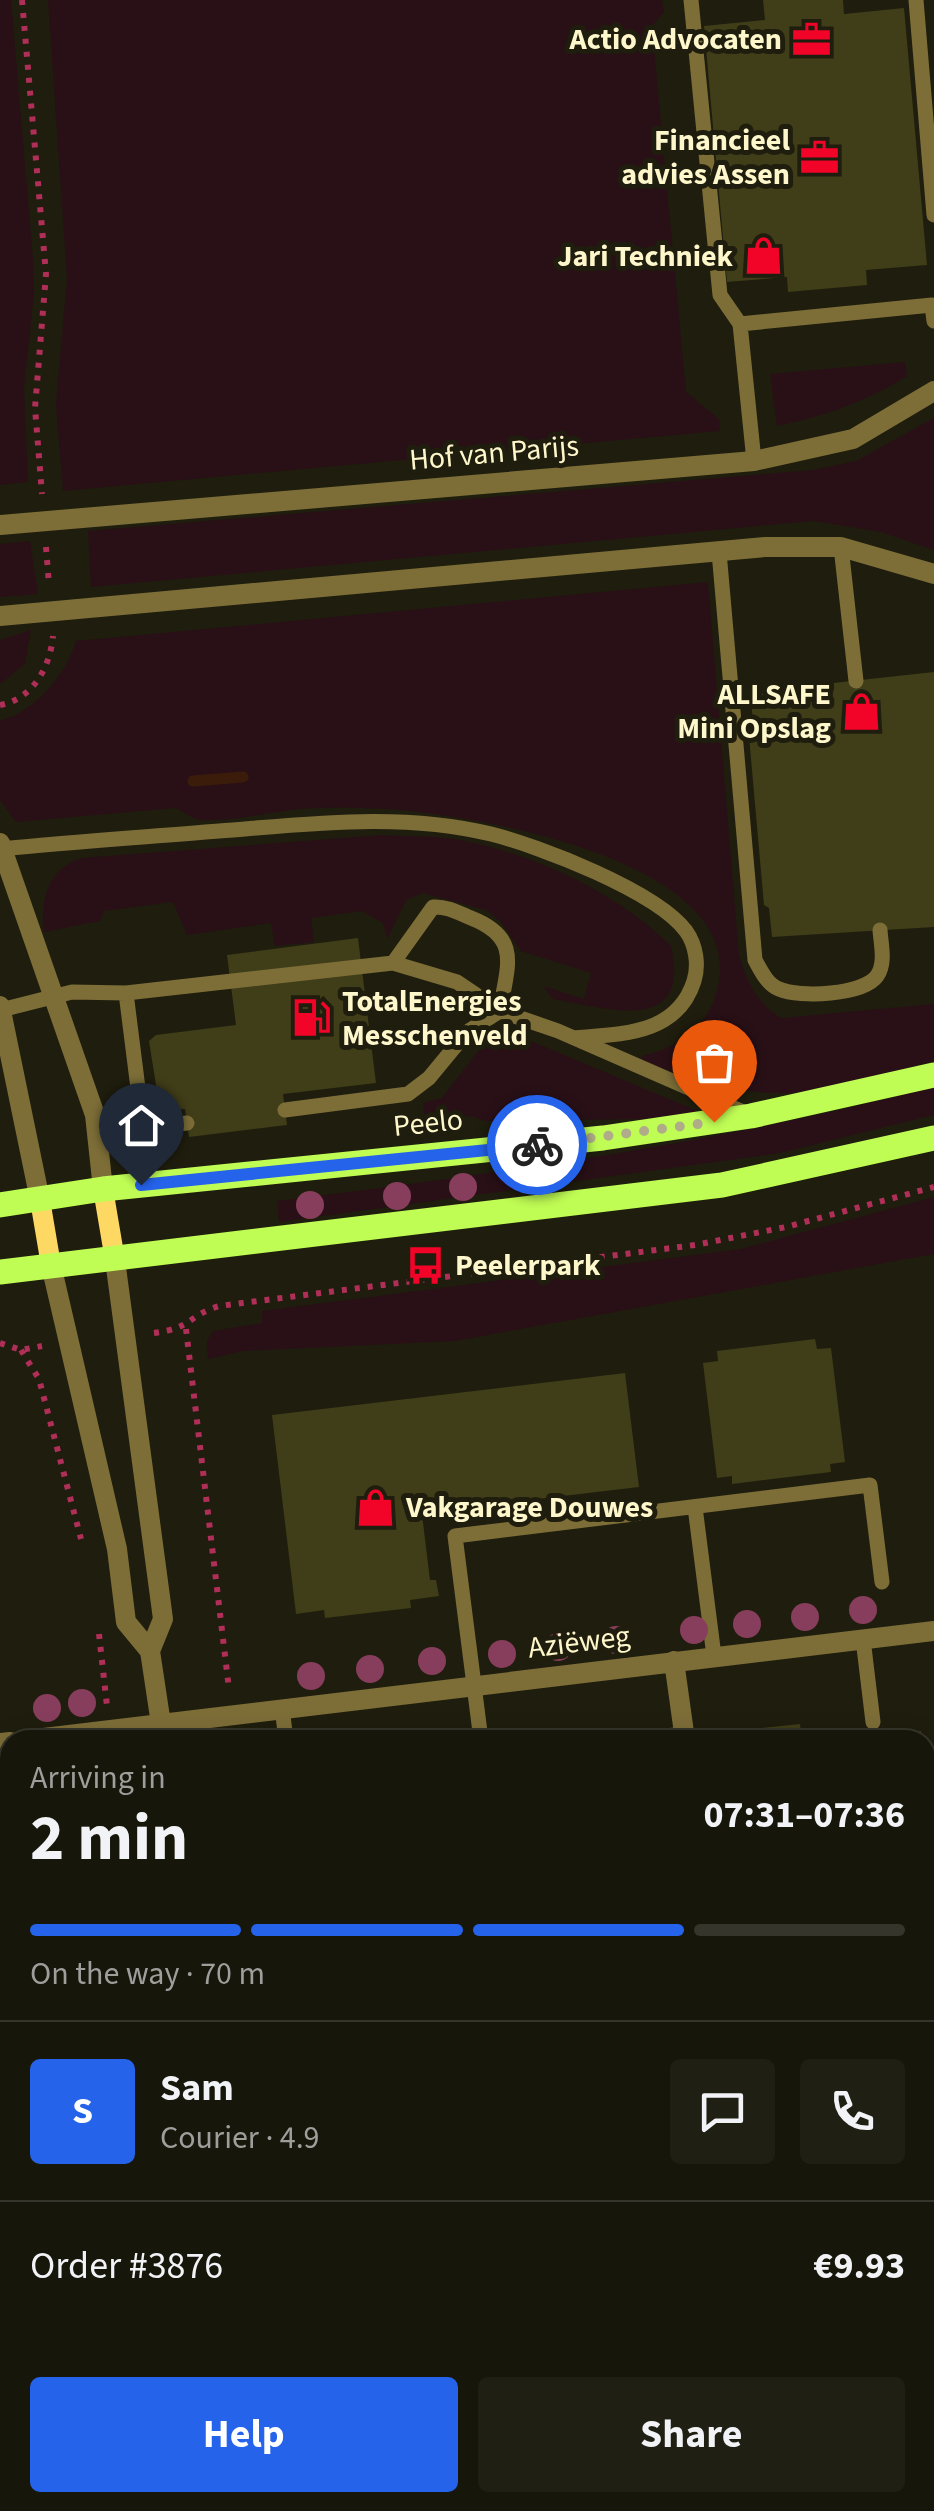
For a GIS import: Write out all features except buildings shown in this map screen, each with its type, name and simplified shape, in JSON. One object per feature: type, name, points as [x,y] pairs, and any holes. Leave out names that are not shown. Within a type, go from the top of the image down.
[{"type":"main road","name":"Peelo","points":[[0,1205],[104,1189],[603,1138],[751,1116],[934,1075]]},
{"type":"main road","points":[[0,1272],[722,1185],[934,1138]]},
{"type":"main road","points":[[104,1189],[115,1260]]},
{"type":"main road","points":[[40,1200],[51,1265]]},
{"type":"street","name":"Hof van Parijs","points":[[0,525],[754,460],[853,439],[934,391]]},
{"type":"street","points":[[0,616],[719,552],[841,546],[934,574]]},
{"type":"street","points":[[1,847],[95,1115],[104,1189]]},
{"type":"street","points":[[0,1008],[40,1200]]},
{"type":"street","points":[[115,1260],[163,1619],[150,1652]]},
{"type":"street","points":[[51,1265],[117,1549],[126,1622],[150,1652],[161,1724]]},
{"type":"street","name":"Aziëweg","points":[[110,1730],[934,1630]]},
{"type":"street","points":[[674,1661],[684,1730]]},
{"type":"lane","points":[[691,0],[720,295],[740,324],[754,460]]},
{"type":"lane","points":[[916,0],[934,215]]},
{"type":"lane","points":[[740,324],[934,309]]},
{"type":"lane","points":[[841,546],[856,680]]},
{"type":"lane","points":[[719,552],[755,960],[763,976],[776,988],[794,993],[862,987],[879,973],[880,930]]},
{"type":"lane","points":[[1,847],[304,824],[423,822],[491,834],[569,860],[661,908],[686,931],[696,951],[697,972],[678,1010],[654,1027],[574,1038]]},
{"type":"lane","points":[[285,1110],[408,1094],[429,1078],[467,1032],[500,1011],[508,958],[506,942],[494,927],[433,907],[393,964]]},
{"type":"lane","points":[[0,1008],[72,992],[126,993],[393,964],[457,982],[500,1011],[574,1038],[751,1116]]},
{"type":"lane","points":[[126,993],[142,1112],[148,1120],[162,1126],[188,1123]]},
{"type":"lane","points":[[480,1730],[455,1536],[870,1485],[882,1582]]},
{"type":"lane","points":[[695,1506],[714,1656]]},
{"type":"lane","points":[[863,1638],[873,1722]]},
{"type":"lane","points":[[282,1708],[285,1730]]},
{"type":"path","points":[[0,705],[32,688],[41,676],[50,655],[52,611],[34,408],[46,274],[22,0]]},
{"type":"path","points":[[252,1302],[695,1245],[786,1227],[934,1187]]},
{"type":"path","points":[[186,1329],[232,1715]]},
{"type":"path","points":[[21,1350],[39,1379],[84,1549]]},
{"type":"path","points":[[98,1622],[110,1730]]},
{"type":"shaded area","points":[[0,0],[11,0],[34,293],[24,387],[28,482],[0,485]]},
{"type":"shaded area","points":[[48,0],[662,0],[664,12],[652,26],[686,392],[719,419],[720,431],[63,491],[56,405],[67,278]]},
{"type":"shaded area","points":[[905,362],[907,376],[860,401],[777,426],[770,374]]},
{"type":"shaded area","points":[[934,418],[934,550],[881,532],[814,521],[91,587],[88,531],[813,470],[856,461]]},
{"type":"shaded area","points":[[30,541],[38,594],[0,597],[0,544]]},
{"type":"shaded area","points":[[708,582],[739,955],[750,983],[759,999],[781,1018],[934,1004],[934,1061],[845,1085],[809,1092],[771,1093],[697,1080],[642,1061],[642,1056],[687,1037],[703,1020],[715,997],[718,950],[696,911],[654,880],[600,854],[540,835],[426,813],[354,808],[301,809],[203,820],[176,808],[16,822],[0,800],[0,721],[26,709],[48,689],[65,666],[76,641]]},
{"type":"shaded area","points":[[31,630],[25,664],[0,684],[0,640]]},
{"type":"shaded area","points":[[383,835],[441,837],[488,846],[545,866],[600,893],[671,946],[674,975],[669,994],[657,1005],[639,1010],[553,999],[543,986],[584,999],[591,973],[521,951],[500,921],[486,910],[422,893],[406,900],[387,939],[383,923],[362,911],[311,918],[314,942],[275,946],[271,923],[187,935],[173,902],[104,911],[100,921],[44,932],[43,908],[49,887],[61,870],[81,858]]},
{"type":"shaded area","points":[[514,1034],[700,1112],[642,1119],[484,1121],[472,1116],[425,1121],[423,1103],[442,1098],[490,1036]]},
{"type":"shaded area","points":[[934,1087],[934,1115],[780,1153],[279,1222],[277,1201],[690,1141]]},
{"type":"shaded area","points":[[934,1197],[934,1254],[455,1341],[243,1351],[208,1359],[207,1341],[213,1331],[262,1323],[262,1311],[741,1249]]},
{"type":"waterway","points":[[193,781],[243,777]]},
{"type":"way so far","points":[[537,1145],[714,1122]]},
{"type":"place","name":"Actio Advocaten","points":[[812,39]]},
{"type":"place","name":"Financieel advies Assen","points":[[820,157]]},
{"type":"place","name":"Jari Techniek","points":[[763,256]]},
{"type":"place","name":"ALLSAFE Mini Opslag","points":[[861,711]]},
{"type":"place","name":"TotalEnergies Messchenveld","points":[[312,1018]]},
{"type":"place","name":"Peelerpark","points":[[425,1265]]},
{"type":"place","name":"Vakgarage Douwes","points":[[376,1507]]},
{"type":"route","points":[[141,1185],[537,1145]]}]
